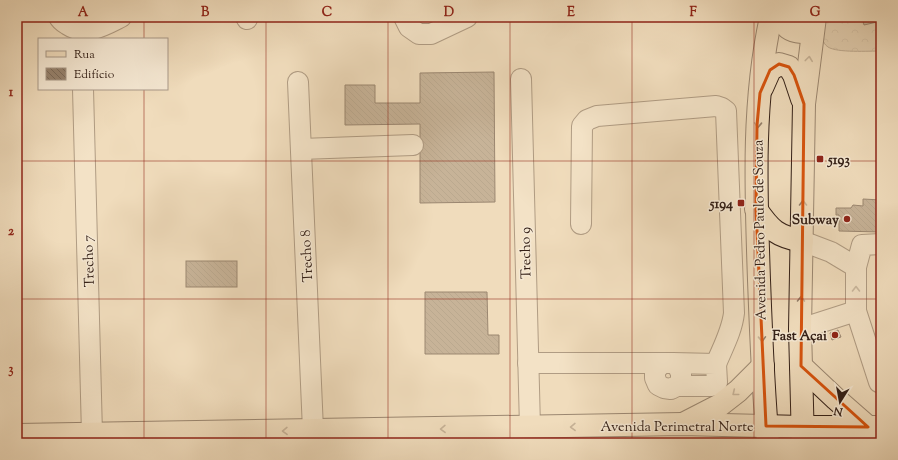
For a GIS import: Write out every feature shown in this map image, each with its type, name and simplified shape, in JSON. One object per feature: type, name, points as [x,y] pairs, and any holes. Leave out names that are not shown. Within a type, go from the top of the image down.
[{"type":"main road","name":"Avenida Pedro Paulo de Souza","points":[[767,435],[756,210],[757,125],[765,42],[771,17]]},
{"type":"main road","points":[[780,17],[794,32],[802,32],[815,19]]},
{"type":"main road","points":[[803,435],[800,329],[804,104],[815,19]]},
{"type":"main road","points":[[760,93],[770,70],[779,64],[789,67],[794,75],[804,104]]},
{"type":"main road","points":[[756,210],[766,224],[775,232],[788,238],[802,241]]},
{"type":"main road","points":[[682,424],[720,405],[738,391],[763,366]]},
{"type":"main road","points":[[801,366],[836,399],[874,428]]},
{"type":"main road","name":"Avenida Perimetral Norte","points":[[17,435],[682,424],[767,435],[803,435],[874,428]]},
{"type":"street","points":[[66,22],[86,31],[99,28],[121,17]]},
{"type":"street","points":[[404,17],[409,27],[419,34],[431,34],[467,17]]},
{"type":"street","name":"Trecho 9","points":[[521,79],[530,427]]},
{"type":"street","name":"Trecho 8","points":[[298,82],[313,430]]},
{"type":"street","name":"Trecho 7","points":[[83,90],[92,434]]},
{"type":"street","points":[[581,224],[582,126],[587,120],[597,116],[696,107],[716,106],[726,111],[734,313],[733,321],[716,364],[716,382],[712,386],[677,386],[668,389],[658,385],[655,378],[655,371],[667,363]]},
{"type":"street","points":[[301,149],[413,145]]},
{"type":"street","points":[[802,241],[831,252],[856,267]]},
{"type":"street","points":[[881,244],[862,244],[856,267],[856,311],[879,382],[881,382]]},
{"type":"street","points":[[800,329],[856,311]]},
{"type":"street","points":[[528,363],[716,364]]},
{"type":"highlighted area","points":[[779,64],[789,67],[794,75],[804,104],[801,366],[868,427],[766,426],[756,209],[757,125],[760,93],[770,70]]},
{"type":"green space","points":[[826,17],[881,17],[881,51],[846,51],[828,47],[823,40]]},
{"type":"building","points":[[862,17],[876,17],[877,22],[864,25]]},
{"type":"building","points":[[494,72],[495,202],[420,203],[420,124],[345,125],[345,85],[375,85],[375,103],[420,103],[420,73]]},
{"type":"building","points":[[863,199],[881,200],[881,232],[839,231],[839,215],[836,215],[836,208],[851,208],[853,205],[863,206]]},
{"type":"building","points":[[186,261],[237,261],[237,287],[186,287]]},
{"type":"building","points":[[425,292],[487,292],[488,335],[499,335],[499,354],[425,354]]},
{"type":"building","name":"Fast Açai","points":[[838,330],[841,337],[832,340],[830,333]]},
{"type":"place","name":"5193","points":[[820,159]]},
{"type":"place","name":"5194","points":[[741,203]]},
{"type":"place","name":"Subway","points":[[847,219]]},
{"type":"place","name":"Fast Açai","points":[[835,335]]}]
